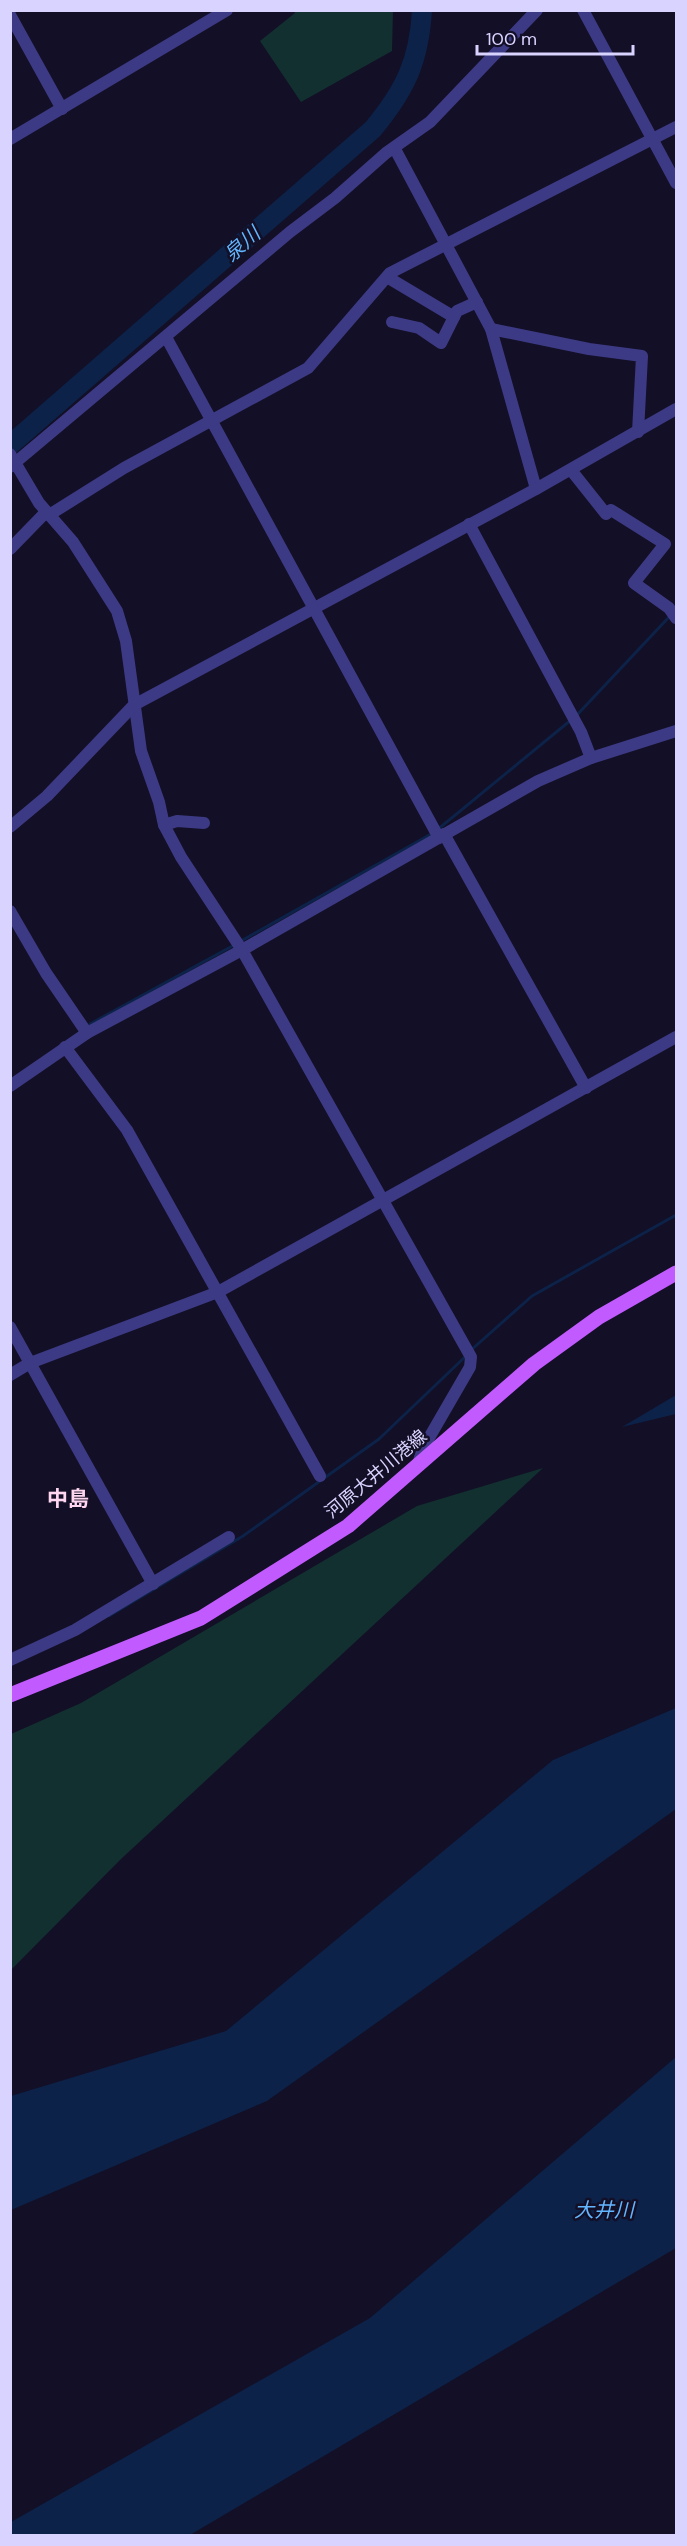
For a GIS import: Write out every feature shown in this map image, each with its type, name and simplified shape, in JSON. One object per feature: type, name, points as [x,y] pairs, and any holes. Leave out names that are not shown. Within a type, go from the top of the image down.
[{"type":"main road","name":"河原大井川港線","points":[[10,1695],[201,1618],[348,1526],[534,1365],[599,1317],[676,1273]]},
{"type":"street","points":[[10,139],[227,10]]},
{"type":"street","points":[[418,1465],[422,1450],[470,1367],[468,1352],[242,949],[181,857],[164,825],[159,802],[141,751],[126,641],[117,611],[73,542],[48,514],[13,462],[290,232],[335,198],[386,153],[395,149],[430,122],[537,10]]},
{"type":"street","points":[[583,10],[676,183]]},
{"type":"street","points":[[10,15],[62,109]]},
{"type":"street","points":[[10,549],[48,514],[211,419],[308,368],[387,277],[446,244],[676,127]]},
{"type":"street","points":[[395,149],[491,329],[536,489]]},
{"type":"street","points":[[387,277],[454,317]]},
{"type":"street","points":[[392,322],[419,328],[441,343],[457,311],[477,302]]},
{"type":"street","points":[[491,329],[589,349],[642,356],[638,432]]},
{"type":"street","points":[[166,337],[432,825],[586,1088]]},
{"type":"street","points":[[10,827],[47,796],[134,705],[571,470],[676,409]]},
{"type":"street","points":[[571,470],[606,514],[610,510],[664,544],[634,583],[675,616]]},
{"type":"street","points":[[469,525],[577,724],[591,758]]},
{"type":"street","points":[[10,1086],[87,1033],[242,949],[538,781],[591,758],[676,731]]},
{"type":"street","points":[[164,825],[177,821],[204,823]]},
{"type":"street","points":[[10,911],[46,973],[87,1033]]},
{"type":"street","points":[[10,1375],[30,1363],[218,1292],[676,1037]]},
{"type":"street","points":[[66,1047],[128,1130],[320,1476]]},
{"type":"street","points":[[10,1327],[153,1584]]},
{"type":"street","points":[[10,1660],[75,1630],[229,1537]]},
{"type":"green space","points":[[294,11],[393,11],[392,51],[301,102],[260,41],[295,13]]},
{"type":"green space","points":[[543,1468],[120,1860],[11,1970],[11,1734],[81,1703],[417,1506]]},
{"type":"water","points":[[676,1395],[676,1414],[622,1427]]},
{"type":"water","points":[[676,1708],[676,1809],[267,2101],[11,2210],[11,2096],[226,2031],[553,1760]]},
{"type":"water","name":"大井川","points":[[676,2057],[676,2248],[190,2535],[11,2535],[11,2522],[370,2318]]},
{"type":"waterway","name":"泉川","points":[[10,445],[373,129],[402,88],[414,60],[422,10]]},
{"type":"waterway","points":[[576,716],[670,616]]},
{"type":"waterway","points":[[437,830],[571,720]]},
{"type":"waterway","points":[[241,941],[431,834]]},
{"type":"waterway","points":[[90,1024],[236,944]]},
{"type":"waterway","points":[[470,1351],[532,1296],[676,1215]]},
{"type":"waterway","points":[[109,1616],[243,1536],[379,1439],[466,1356]]},
{"type":"district","name":"中島","points":[[68,1499]]}]
